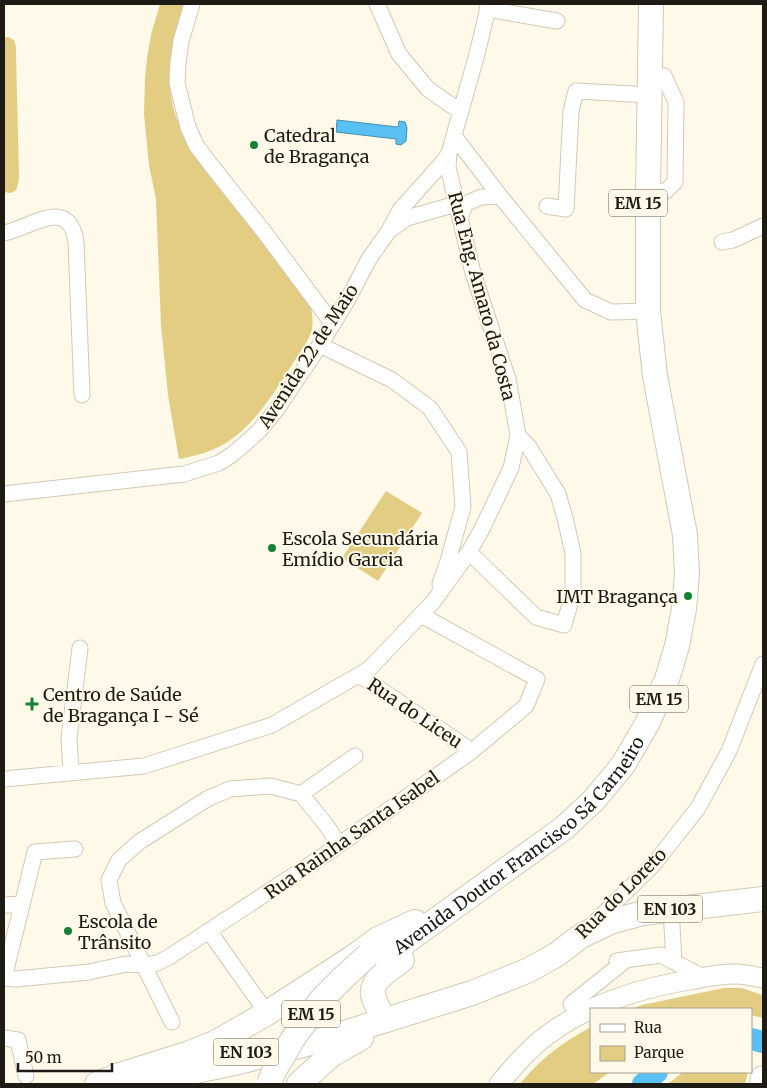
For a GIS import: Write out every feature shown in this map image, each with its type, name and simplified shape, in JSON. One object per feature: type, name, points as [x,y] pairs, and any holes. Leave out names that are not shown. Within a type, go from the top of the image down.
[{"type":"main road","name":"Avenida Doutor Francisco Sá Carneiro","points":[[642,4],[647,89],[648,194],[642,311]]},
{"type":"main road","name":"Avenida Doutor Francisco Sá Carneiro","points":[[269,1084],[274,1071],[294,1037],[321,1000],[345,976],[372,960],[428,919],[550,826],[587,792],[616,757],[641,714],[657,675],[667,644],[675,601],[676,563],[674,527],[641,374],[647,89],[651,4]]},
{"type":"main road","name":"EN 103","points":[[581,936],[610,922],[644,913],[763,899]]},
{"type":"main road","points":[[97,1084],[217,1042],[267,1013],[378,939],[428,919],[429,940],[375,982],[372,993],[385,1020],[377,1029],[331,1055],[299,1084]]},
{"type":"main road","name":"Rua do Loreto","points":[[385,1020],[472,993],[529,970],[556,955],[581,936]]},
{"type":"main road","name":"Avenida Doutor Francisco Sá Carneiro","points":[[282,1084],[303,1046],[334,1004],[372,960]]},
{"type":"main road","name":"EN 103","points":[[107,1084],[237,1054],[321,1032],[385,1020]]},
{"type":"main road","name":"EN 103","points":[[133,1084],[239,1062],[322,1040],[385,1020]]},
{"type":"main road","points":[[762,1084],[763,1078]]},
{"type":"street","points":[[192,4],[181,41],[177,84],[188,127],[196,145],[271,240],[332,323]]},
{"type":"street","points":[[378,4],[399,54],[428,89],[461,112]]},
{"type":"street","points":[[448,160],[488,6],[557,21]]},
{"type":"street","points":[[547,206],[566,209],[572,111],[576,91],[647,89]]},
{"type":"street","points":[[454,136],[500,196],[585,300],[611,312],[642,311]]},
{"type":"street","name":"Avenida 22 de Maio","points":[[4,494],[184,474],[219,463],[233,454],[260,431],[277,409],[320,345],[400,210],[444,161],[448,160]]},
{"type":"street","name":"Rua Eng. Amaro da Costa","points":[[4,780],[144,766],[272,725],[369,670],[433,602],[469,552],[482,530],[511,468],[518,435],[508,379],[473,273],[456,204],[448,160]]},
{"type":"street","points":[[460,220],[465,204],[481,197],[500,196]]},
{"type":"street","points":[[388,232],[407,218],[456,204]]},
{"type":"street","points":[[4,233],[52,216],[62,217],[71,225],[76,242],[82,395]]},
{"type":"street","points":[[722,242],[733,240],[763,226]]},
{"type":"street","points":[[320,345],[392,380],[430,408],[459,452],[463,507],[448,561],[433,602]]},
{"type":"street","points":[[469,552],[536,616],[564,625],[573,594],[573,553],[565,518],[558,494],[529,447],[518,435]]},
{"type":"street","name":"Rua Rainha Santa Isabel","points":[[4,978],[16,979],[89,972],[126,964],[157,963],[169,957],[339,845],[472,751],[526,706],[537,679],[421,615]]},
{"type":"street","points":[[71,773],[68,738],[80,648]]},
{"type":"street","name":"Rua do Loreto","points":[[581,936],[653,865],[698,808],[729,751],[763,664]]},
{"type":"street","name":"Rua do Liceu","points":[[359,676],[472,751]]},
{"type":"street","points":[[301,794],[355,756]]},
{"type":"street","name":"Rua Eng. Amaro da Costa","points":[[4,775],[23,777]]},
{"type":"street","points":[[172,1022],[113,903],[109,880],[119,860],[139,842],[207,799],[230,789],[271,786],[301,794],[327,826],[339,845]]},
{"type":"street","points":[[4,978],[35,852],[75,849]]},
{"type":"street","points":[[4,905],[22,904]]},
{"type":"street","points":[[671,909],[674,962]]},
{"type":"street","points":[[209,931],[267,1013]]},
{"type":"street","points":[[577,1015],[571,1004],[622,960],[661,955],[703,977]]},
{"type":"street","points":[[592,1008],[648,989],[680,981],[738,974],[763,978]]},
{"type":"street","points":[[499,1084],[517,1062],[552,1031],[590,1009]]},
{"type":"street","points":[[4,1038],[18,1040],[26,1076]]},
{"type":"green space","points":[[160,4],[184,4],[173,43],[170,69],[171,96],[175,114],[181,128],[190,145],[311,306],[312,319],[311,332],[305,345],[257,415],[239,433],[217,448],[179,459],[168,395],[161,325],[156,199],[149,165],[144,114],[147,58]]},
{"type":"green space","points":[[8,37],[14,40],[16,47],[19,177],[16,190],[11,193],[4,192],[4,38]]},
{"type":"green space","points":[[386,491],[422,513],[378,581],[342,558]]},
{"type":"green space","points":[[724,988],[742,988],[763,996],[763,1018],[752,1015],[752,1008],[634,1008]]},
{"type":"green space","points":[[590,1028],[590,1073],[609,1073],[593,1084],[520,1084],[536,1066],[571,1039]]},
{"type":"green space","points":[[682,1073],[748,1073],[745,1084],[668,1084]]},
{"type":"water","points":[[337,120],[398,127],[399,121],[405,122],[407,128],[406,141],[401,145],[396,144],[396,139],[336,132]]},
{"type":"waterway","points":[[752,1039],[763,1042]]},
{"type":"waterway","points":[[643,1084],[656,1073]]},
{"type":"place","name":"Catedral de Bragança","points":[[254,145]]},
{"type":"place","name":"Escola Secundária Emídio Garcia","points":[[272,548]]},
{"type":"place","name":"IMT Bragança","points":[[688,596]]},
{"type":"place","name":"Centro de Saúde de Bragança I - Sé","points":[[32,704]]},
{"type":"place","name":"Escola de Trânsito","points":[[68,931]]}]
